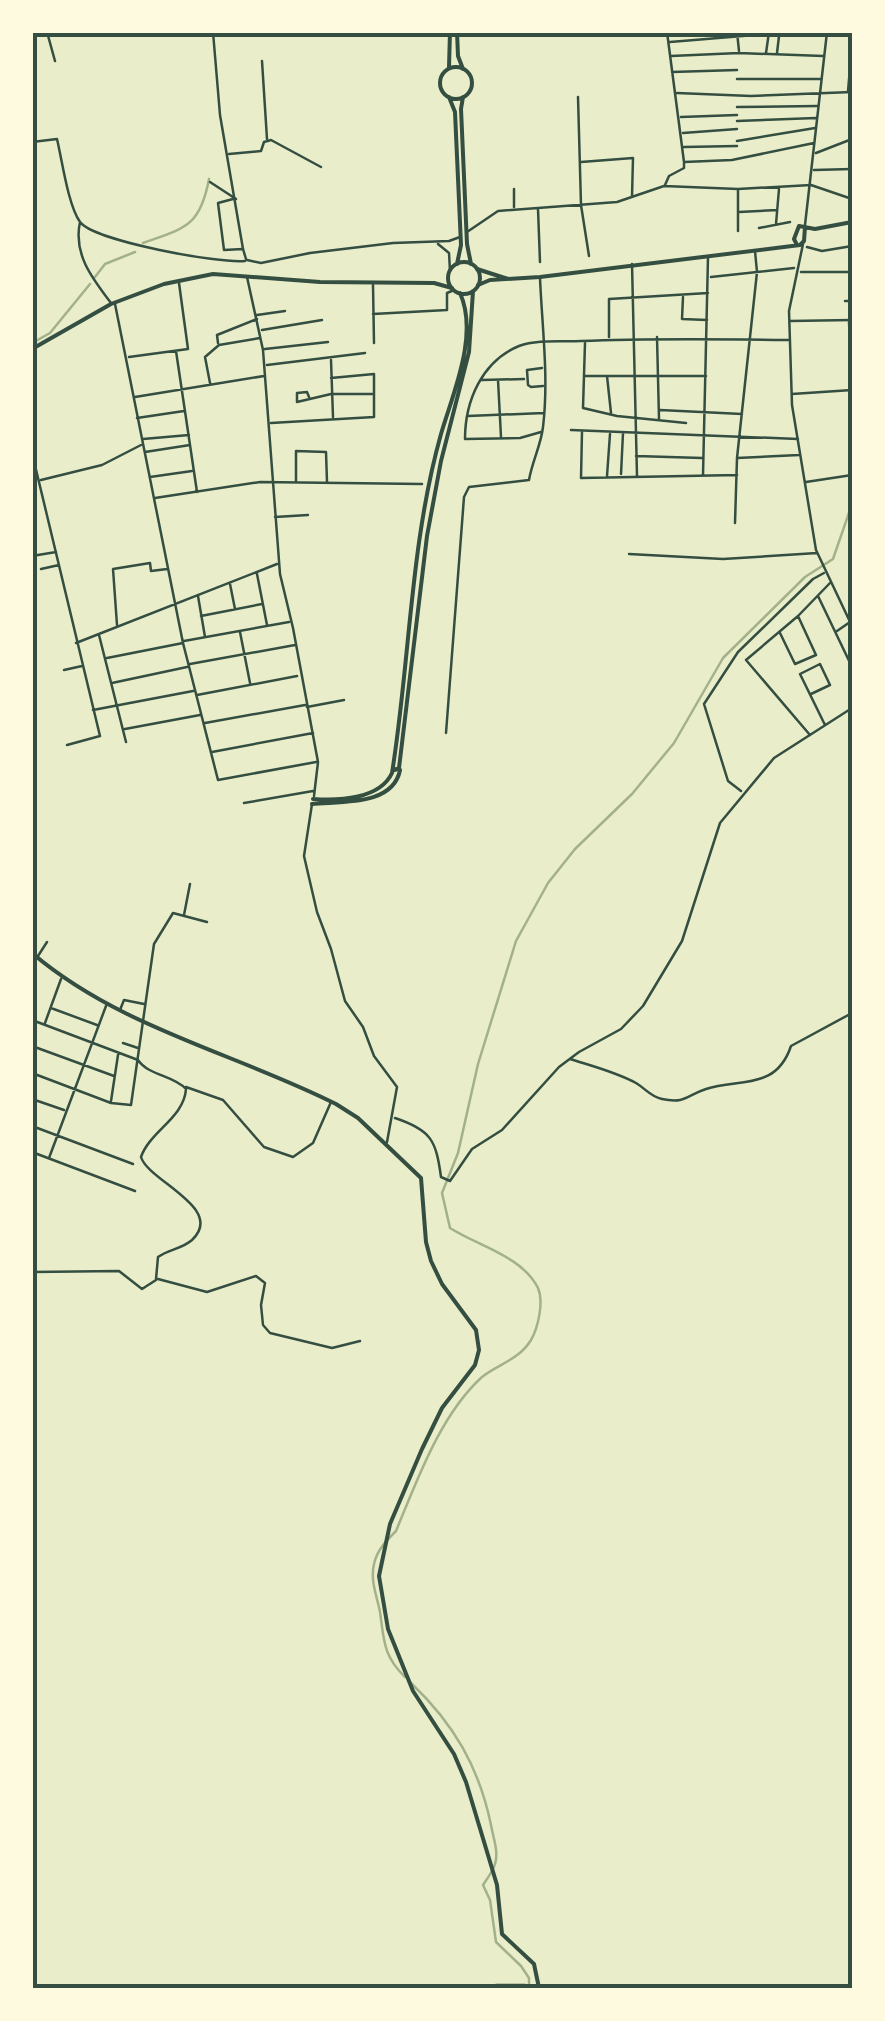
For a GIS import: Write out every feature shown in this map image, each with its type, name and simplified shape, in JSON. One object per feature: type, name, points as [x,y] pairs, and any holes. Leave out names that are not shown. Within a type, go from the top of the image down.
[{"type":"main road","points":[[434,283],[450,274],[457,264],[463,235],[461,112],[463,98],[472,83],[463,69],[453,32]]},
{"type":"main road","points":[[453,32],[452,57],[441,84],[454,112],[463,235],[471,264],[512,280]]},
{"type":"main road","points":[[448,70],[463,69]]},
{"type":"main road","points":[[449,97],[463,98]]},
{"type":"main road","points":[[795,242],[798,227],[815,229],[852,222]]},
{"type":"main road","points":[[805,227],[805,242]]},
{"type":"main road","points":[[805,242],[815,229]]},
{"type":"main road","points":[[313,801],[386,793],[398,778],[428,523],[440,461],[470,352],[473,291],[478,285],[490,280],[540,277],[805,242]]},
{"type":"main road","points":[[457,264],[471,264]]},
{"type":"main road","points":[[477,269],[478,285]]},
{"type":"main road","points":[[32,349],[113,303],[178,281],[217,274],[373,284],[434,283],[473,291]]},
{"type":"main road","points":[[313,801],[375,792],[388,780],[393,767],[424,510],[464,351],[464,310],[450,274]]},
{"type":"main road","points":[[393,767],[398,768],[401,750]]},
{"type":"main road","points":[[35,955],[62,978],[120,1012],[331,1101],[358,1118],[421,1178],[430,1261],[451,1298],[471,1321],[480,1344],[474,1364],[429,1433],[388,1533],[380,1576],[388,1629],[413,1691],[460,1766],[494,1875],[502,1934],[534,1964],[539,1988]]},
{"type":"street","points":[[47,32],[55,61]]},
{"type":"street","points":[[213,32],[227,154],[247,260]]},
{"type":"street","points":[[244,32],[256,32]]},
{"type":"street","points":[[664,186],[669,176],[684,168],[667,32]]},
{"type":"street","points":[[668,42],[793,32]]},
{"type":"street","points":[[805,32],[826,34],[805,227]]},
{"type":"street","points":[[766,54],[769,34]]},
{"type":"street","points":[[776,55],[779,34]]},
{"type":"street","points":[[737,35],[739,54]]},
{"type":"street","points":[[677,93],[751,96],[850,92],[852,45]]},
{"type":"street","points":[[669,56],[824,56]]},
{"type":"street","points":[[227,154],[261,151],[267,140],[262,61]]},
{"type":"street","points":[[670,72],[737,70]]},
{"type":"street","points":[[738,79],[822,80]]},
{"type":"street","points":[[578,97],[580,205],[589,256]]},
{"type":"street","points":[[737,107],[819,106]]},
{"type":"street","points":[[680,117],[818,118]]},
{"type":"street","points":[[683,147],[737,143],[817,128]]},
{"type":"street","points":[[682,134],[737,129]]},
{"type":"street","points":[[32,142],[56,139],[80,222],[78,241],[90,279],[113,303],[128,357],[182,642],[218,780],[318,762]]},
{"type":"street","points":[[814,153],[852,139]]},
{"type":"street","points":[[267,140],[321,167]]},
{"type":"street","points":[[684,162],[732,160],[815,142]]},
{"type":"street","points":[[579,162],[633,158],[632,199]]},
{"type":"street","points":[[812,170],[852,169]]},
{"type":"street","points":[[210,182],[234,199]]},
{"type":"street","points":[[80,222],[89,231],[144,246],[260,263],[317,252],[432,242],[463,235],[490,214],[632,199],[664,186],[810,185],[852,198]]},
{"type":"street","points":[[514,188],[514,209]]},
{"type":"street","points":[[738,188],[738,232]]},
{"type":"street","points":[[776,224],[779,188]]},
{"type":"street","points":[[234,199],[218,203],[224,250],[243,249]]},
{"type":"street","points":[[538,208],[540,262]]},
{"type":"street","points":[[738,212],[777,210]]},
{"type":"street","points":[[798,227],[805,214]]},
{"type":"street","points":[[759,228],[790,222]]},
{"type":"street","points":[[432,242],[441,244],[449,253],[450,274]]},
{"type":"street","points":[[795,242],[801,256]]},
{"type":"street","points":[[836,632],[852,624],[817,554],[791,394],[789,321],[805,242],[824,250],[852,246]]},
{"type":"street","points":[[735,523],[757,272],[755,250]]},
{"type":"street","points":[[703,475],[708,255]]},
{"type":"street","points":[[632,264],[637,476]]},
{"type":"street","points":[[710,277],[794,268]]},
{"type":"street","points":[[801,272],[852,272]]},
{"type":"street","points":[[246,276],[263,350],[278,563],[318,762],[304,856],[312,896],[346,1002],[363,1027],[372,1053],[396,1083],[394,1118],[386,1143]]},
{"type":"street","points":[[446,733],[464,496],[468,487],[529,480],[532,457],[542,432],[545,386],[540,277]]},
{"type":"street","points":[[128,357],[188,349],[178,281]]},
{"type":"street","points":[[373,284],[374,342]]},
{"type":"street","points":[[373,314],[448,310],[448,293],[455,290]]},
{"type":"street","points":[[609,340],[608,299],[709,293]]},
{"type":"street","points":[[684,294],[682,320],[708,320]]},
{"type":"street","points":[[845,301],[852,301]]},
{"type":"street","points":[[218,344],[217,334],[258,316],[285,310]]},
{"type":"street","points":[[260,330],[322,320]]},
{"type":"street","points":[[789,321],[851,320],[852,403]]},
{"type":"street","points":[[542,432],[465,440],[466,416],[480,380],[501,355],[524,344],[657,337],[789,340]]},
{"type":"street","points":[[657,337],[659,420]]},
{"type":"street","points":[[210,384],[205,357],[218,344],[261,338]]},
{"type":"street","points":[[585,341],[584,408],[686,423]]},
{"type":"street","points":[[263,350],[328,342]]},
{"type":"street","points":[[176,351],[197,492]]},
{"type":"street","points":[[264,364],[364,353]]},
{"type":"street","points":[[331,359],[333,419]]},
{"type":"street","points":[[544,368],[527,370],[526,379],[531,387],[545,386]]},
{"type":"street","points":[[270,424],[374,416],[374,374],[330,378]]},
{"type":"street","points":[[133,397],[264,376]]},
{"type":"street","points":[[584,376],[706,376]]},
{"type":"street","points":[[608,376],[611,414]]},
{"type":"street","points":[[480,380],[526,379]]},
{"type":"street","points":[[498,380],[501,438]]},
{"type":"street","points":[[791,394],[851,390]]},
{"type":"street","points":[[309,397],[373,394]]},
{"type":"street","points":[[659,410],[742,414]]},
{"type":"street","points":[[137,418],[186,411]]},
{"type":"street","points":[[466,416],[544,413]]},
{"type":"street","points":[[571,430],[798,439]]},
{"type":"street","points":[[582,430],[581,478],[737,475]]},
{"type":"street","points":[[607,476],[610,432]]},
{"type":"street","points":[[621,476],[623,433]]},
{"type":"street","points":[[41,480],[114,460],[142,442],[189,436]]},
{"type":"street","points":[[143,452],[190,446]]},
{"type":"street","points":[[296,482],[296,452],[326,452],[327,483]]},
{"type":"street","points":[[32,453],[62,565],[76,643],[100,736],[67,746]]},
{"type":"street","points":[[738,458],[800,455]]},
{"type":"street","points":[[636,456],[704,458]]},
{"type":"street","points":[[149,477],[194,470]]},
{"type":"street","points":[[806,482],[852,475]]},
{"type":"street","points":[[153,498],[271,482],[422,484]]},
{"type":"street","points":[[274,518],[308,515]]},
{"type":"street","points":[[32,556],[58,551]]},
{"type":"street","points":[[630,554],[723,560],[817,554]]},
{"type":"street","points":[[117,626],[114,570],[150,563],[151,571],[168,568]]},
{"type":"street","points":[[76,643],[278,563]]},
{"type":"street","points":[[41,569],[62,565]]},
{"type":"street","points":[[256,572],[267,626]]},
{"type":"street","points":[[744,793],[728,781],[704,704],[738,652],[826,572]]},
{"type":"street","points":[[230,582],[235,609]]},
{"type":"street","points":[[810,735],[746,660],[798,616],[830,582]]},
{"type":"street","points":[[197,595],[205,638]]},
{"type":"street","points":[[818,595],[852,668]]},
{"type":"street","points":[[201,616],[262,604]]},
{"type":"street","points":[[780,631],[795,664],[816,656],[798,616]]},
{"type":"street","points":[[106,658],[292,622]]},
{"type":"street","points":[[240,631],[251,684]]},
{"type":"street","points":[[99,634],[126,742]]},
{"type":"street","points":[[112,682],[296,645]]},
{"type":"street","points":[[810,694],[830,685],[820,664],[800,674],[825,725]]},
{"type":"street","points":[[64,670],[82,666]]},
{"type":"street","points":[[93,710],[300,676]]},
{"type":"street","points":[[204,724],[344,700]]},
{"type":"street","points":[[394,1118],[429,1136],[435,1144],[443,1180],[450,1181],[472,1150],[502,1130],[570,1059],[621,1028],[642,1006],[682,941],[720,824],[774,758],[852,708]]},
{"type":"street","points":[[123,730],[201,715]]},
{"type":"street","points":[[211,752],[312,733]]},
{"type":"street","points":[[244,803],[315,791]]},
{"type":"street","points":[[184,916],[190,884]]},
{"type":"street","points":[[32,1073],[110,1102],[131,1105],[154,944],[172,914],[207,922]]},
{"type":"street","points":[[35,955],[47,942]]},
{"type":"street","points":[[44,1024],[62,978]]},
{"type":"street","points":[[120,1012],[124,1000],[144,1004]]},
{"type":"street","points":[[49,1158],[107,1004]]},
{"type":"street","points":[[51,1008],[98,1025]]},
{"type":"street","points":[[570,1059],[639,1084],[656,1098],[686,1101],[704,1089],[748,1084],[770,1075],[791,1046],[852,1013]]},
{"type":"street","points":[[32,1020],[138,1060],[144,1068],[223,1100],[264,1147],[294,1157],[312,1143],[331,1101]]},
{"type":"street","points":[[123,1042],[139,1048]]},
{"type":"street","points":[[32,1056],[34,1046],[114,1076]]},
{"type":"street","points":[[110,1102],[118,1052]]},
{"type":"street","points":[[32,1272],[118,1270],[142,1290],[155,1283],[158,1257],[194,1239],[199,1230],[197,1211],[147,1168],[141,1157],[147,1144],[180,1107],[186,1095],[184,1086]]},
{"type":"street","points":[[32,1098],[66,1112]]},
{"type":"street","points":[[32,1126],[133,1164]]},
{"type":"street","points":[[32,1152],[135,1190]]},
{"type":"street","points":[[156,1279],[216,1292],[256,1276],[265,1284],[261,1305],[263,1325],[270,1334],[332,1348],[360,1342]]},
{"type":"street","points":[[493,1988],[525,1985]]},
{"type":"waterway","points":[[143,243],[188,223],[201,207],[209,179]]},
{"type":"waterway","points":[[95,277],[105,264],[135,252]]},
{"type":"waterway","points":[[34,342],[50,333],[90,284]]},
{"type":"waterway","points":[[405,1677],[386,1647],[373,1582],[375,1559],[396,1531],[431,1450],[454,1410],[482,1377],[526,1347],[539,1315],[540,1294],[531,1277],[511,1260],[450,1228],[442,1193],[458,1153],[478,1064],[516,941],[548,883],[575,849],[632,794],[674,743],[723,658],[805,577],[833,559],[852,504]]},
{"type":"waterway","points":[[411,1683],[440,1714],[472,1765],[496,1850],[494,1867],[483,1885],[490,1900],[496,1942],[521,1966],[529,1978],[529,1988]]}]
